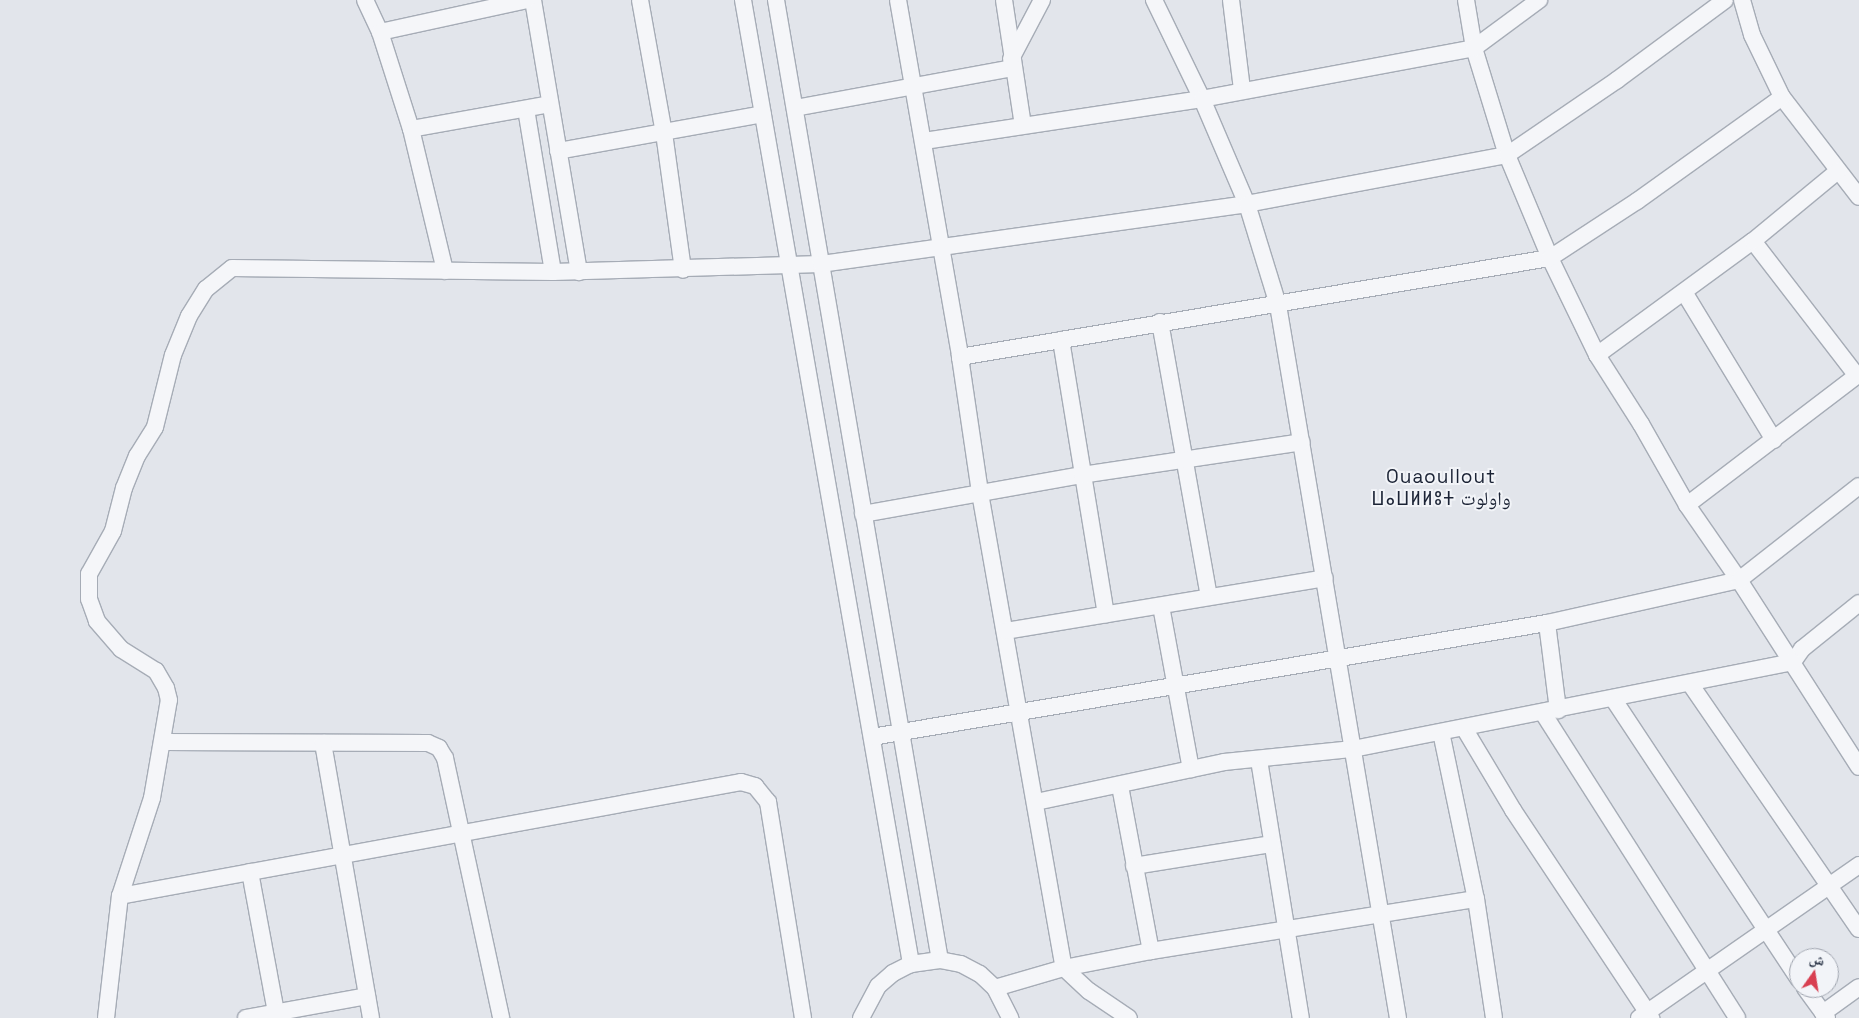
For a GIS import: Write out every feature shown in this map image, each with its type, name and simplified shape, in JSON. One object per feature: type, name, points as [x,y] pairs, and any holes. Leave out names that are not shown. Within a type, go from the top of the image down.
[{"type":"street","points":[[365,0],[380,32],[412,129],[445,271]]},
{"type":"street","points":[[380,32],[527,0]]},
{"type":"street","points":[[533,0],[579,272]]},
{"type":"street","points":[[640,0],[664,133],[684,270]]},
{"type":"street","points":[[743,0],[911,964]]},
{"type":"street","points":[[776,0],[940,960]]},
{"type":"street","points":[[898,0],[960,357],[980,493],[1064,968],[1089,991],[1129,1018]]},
{"type":"street","points":[[1004,0],[1012,63],[1023,125]]},
{"type":"street","points":[[1012,63],[1042,0]]},
{"type":"street","points":[[1154,0],[1202,99],[1247,204],[1278,305],[1398,1018]]},
{"type":"street","points":[[1231,0],[1242,90]]},
{"type":"street","points":[[1466,0],[1474,48],[1507,155],[1550,258],[1597,355],[1642,424],[1687,505],[1739,580],[1859,766]]},
{"type":"street","points":[[924,141],[1202,99],[1474,48],[1539,0]]},
{"type":"street","points":[[106,1018],[120,896],[152,798],[164,742],[169,700],[166,688],[156,671],[109,638],[98,621],[88,587],[94,563],[113,531],[128,478],[142,447],[155,428],[174,355],[188,316],[206,289],[232,268],[240,266],[579,272],[821,264],[1247,204],[1507,155],[1617,80],[1725,0]]},
{"type":"street","points":[[1742,0],[1752,35],[1782,97],[1859,197]]},
{"type":"street","points":[[795,108],[914,86],[1012,63]]},
{"type":"street","points":[[960,357],[1550,258],[1637,201],[1782,97]]},
{"type":"street","points":[[412,129],[550,104]]},
{"type":"street","points":[[526,109],[553,272]]},
{"type":"street","points":[[558,151],[763,114]]},
{"type":"street","points":[[1597,355],[1753,241],[1838,171]]},
{"type":"street","points":[[1687,505],[1858,375],[1753,241]]},
{"type":"street","points":[[1684,292],[1774,440]]},
{"type":"street","points":[[1160,322],[1209,596]]},
{"type":"street","points":[[1061,340],[1106,614]]},
{"type":"street","points":[[863,514],[1082,475],[1184,462],[1302,442]]},
{"type":"street","points":[[872,737],[1018,713],[1174,684],[1547,622],[1739,580],[1859,486]]},
{"type":"street","points":[[1005,631],[1325,578]]},
{"type":"street","points":[[1036,802],[1120,786],[1191,769],[1353,749],[1691,685],[1793,662],[1802,648],[1859,603]]},
{"type":"street","points":[[1161,606],[1191,769]]},
{"type":"street","points":[[1547,622],[1551,712],[1706,973],[1737,1018]]},
{"type":"street","points":[[1691,685],[1828,887],[1859,929]]},
{"type":"street","points":[[1614,700],[1765,932],[1789,965]]},
{"type":"street","points":[[1464,728],[1513,810],[1646,1016],[1859,865]]},
{"type":"street","points":[[1441,732],[1476,899],[1494,1018]]},
{"type":"street","points":[[164,742],[428,743],[439,748],[445,758],[501,1018]]},
{"type":"street","points":[[323,742],[371,1018]]},
{"type":"street","points":[[1259,760],[1272,844],[1289,929],[1301,1018]]},
{"type":"street","points":[[120,896],[741,782],[756,786],[768,802],[803,1018]]},
{"type":"street","points":[[1120,786],[1151,951]]},
{"type":"street","points":[[1134,866],[1272,844]]},
{"type":"street","points":[[250,872],[276,1012]]},
{"type":"street","points":[[995,988],[1064,968],[1151,951],[1476,899]]},
{"type":"street","points":[[861,1018],[878,986],[893,973],[911,964],[940,960],[961,964],[980,974],[995,988],[1010,1018]]},
{"type":"street","points":[[1812,998],[1825,1015],[1859,987]]},
{"type":"street","points":[[246,1018],[367,996]]},
{"type":"district","name":"Ouaoullout ⵡⴰⵡⵍⵍⵓⵜ واولوت","points":[[1441,488]]}]
